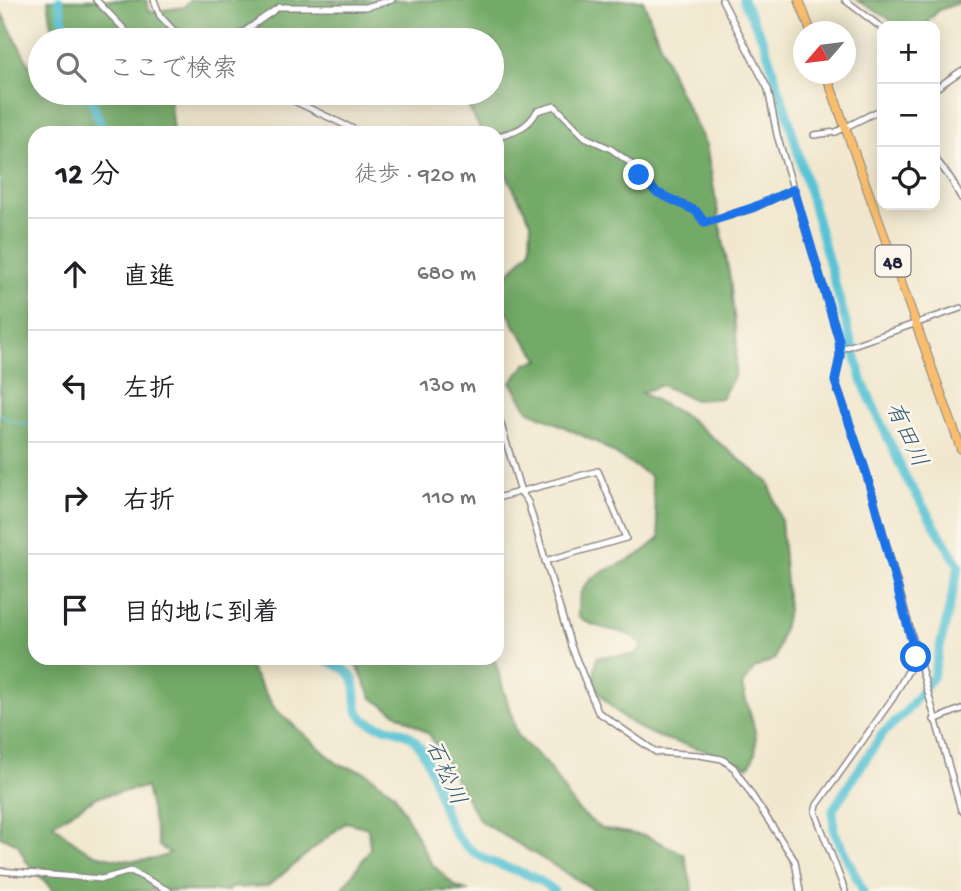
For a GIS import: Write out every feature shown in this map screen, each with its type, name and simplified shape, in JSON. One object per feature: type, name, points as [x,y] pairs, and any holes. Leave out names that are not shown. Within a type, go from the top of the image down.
[{"type":"main road","points":[[799,0],[807,21]]},
{"type":"main road","name":"48","points":[[830,84],[961,449]]},
{"type":"street","points":[[96,0],[123,28]]},
{"type":"street","points":[[154,0],[158,14],[172,28]]},
{"type":"street","points":[[250,28],[281,7],[366,8],[392,0]]},
{"type":"street","points":[[722,0],[764,77],[841,349],[835,381],[866,472],[916,659],[961,810]]},
{"type":"street","points":[[845,0],[877,24]]},
{"type":"street","points":[[940,86],[961,71]]},
{"type":"street","points":[[302,105],[347,126]]},
{"type":"street","points":[[504,134],[528,125],[537,111],[555,106],[584,137],[611,149],[629,162],[656,192],[696,211],[705,223],[752,208],[794,189]]},
{"type":"street","points":[[814,135],[846,128],[877,112]]},
{"type":"street","points":[[940,165],[961,198]]},
{"type":"street","points":[[841,349],[961,308]]},
{"type":"street","points":[[504,435],[521,492],[528,502],[571,646],[597,712],[656,752],[722,759],[734,768],[795,861],[800,891]]},
{"type":"street","points":[[504,496],[598,471],[626,538],[545,561]]},
{"type":"street","points":[[845,891],[816,812],[817,805],[893,698],[916,659]]},
{"type":"street","points":[[934,720],[961,709]]},
{"type":"street","points":[[0,871],[102,879],[131,871],[169,891]]},
{"type":"green space","points":[[48,0],[146,0],[150,12],[184,7],[190,0],[643,0],[676,85],[706,145],[730,279],[737,343],[735,375],[721,398],[695,400],[661,385],[641,393],[686,416],[769,483],[781,521],[788,610],[775,659],[755,668],[742,685],[756,738],[756,748],[748,767],[714,753],[646,732],[612,708],[595,684],[597,657],[633,655],[642,649],[632,636],[596,626],[578,616],[582,590],[596,575],[638,555],[660,538],[650,476],[596,442],[528,410],[511,382],[526,364],[540,360],[516,328],[504,306],[505,277],[530,250],[531,222],[504,170],[504,126],[479,126],[467,105],[504,105],[504,28],[52,28]]},
{"type":"green space","points":[[857,0],[961,0],[939,10],[928,21],[889,19]]},
{"type":"green space","points":[[0,10],[28,62],[28,105],[170,105],[172,126],[28,126],[28,665],[248,665],[275,709],[338,764],[365,772],[394,793],[431,863],[455,886],[469,891],[341,891],[370,849],[368,828],[346,822],[268,886],[230,888],[228,891],[54,891],[25,860],[18,844],[0,836]],"holes":[[[146,787],[159,846],[170,853],[145,860],[107,857],[80,846],[53,824],[97,797]]]},
{"type":"green space","points":[[355,665],[496,665],[518,737],[545,762],[577,809],[600,828],[646,836],[684,854],[693,891],[596,891],[480,821],[429,734],[372,698]]},
{"type":"waterway","name":"石松川","points":[[59,0],[65,28]]},
{"type":"waterway","name":"有田川","points":[[743,0],[764,42],[788,117],[863,383],[905,476],[959,566],[933,677],[905,713],[883,733],[833,809],[834,831],[863,891]]},
{"type":"waterway","name":"石松川","points":[[94,105],[101,126]]},
{"type":"waterway","points":[[0,414],[28,425]]},
{"type":"waterway","name":"石松川","points":[[337,665],[353,678],[357,707],[362,717],[374,724],[403,732],[415,741],[430,766],[448,821],[465,845],[487,860],[533,877],[554,891]]},
{"type":"route","points":[[639,175],[666,199],[696,211],[700,220],[705,223],[734,215],[794,189],[841,349],[835,381],[866,472],[916,657]]}]
